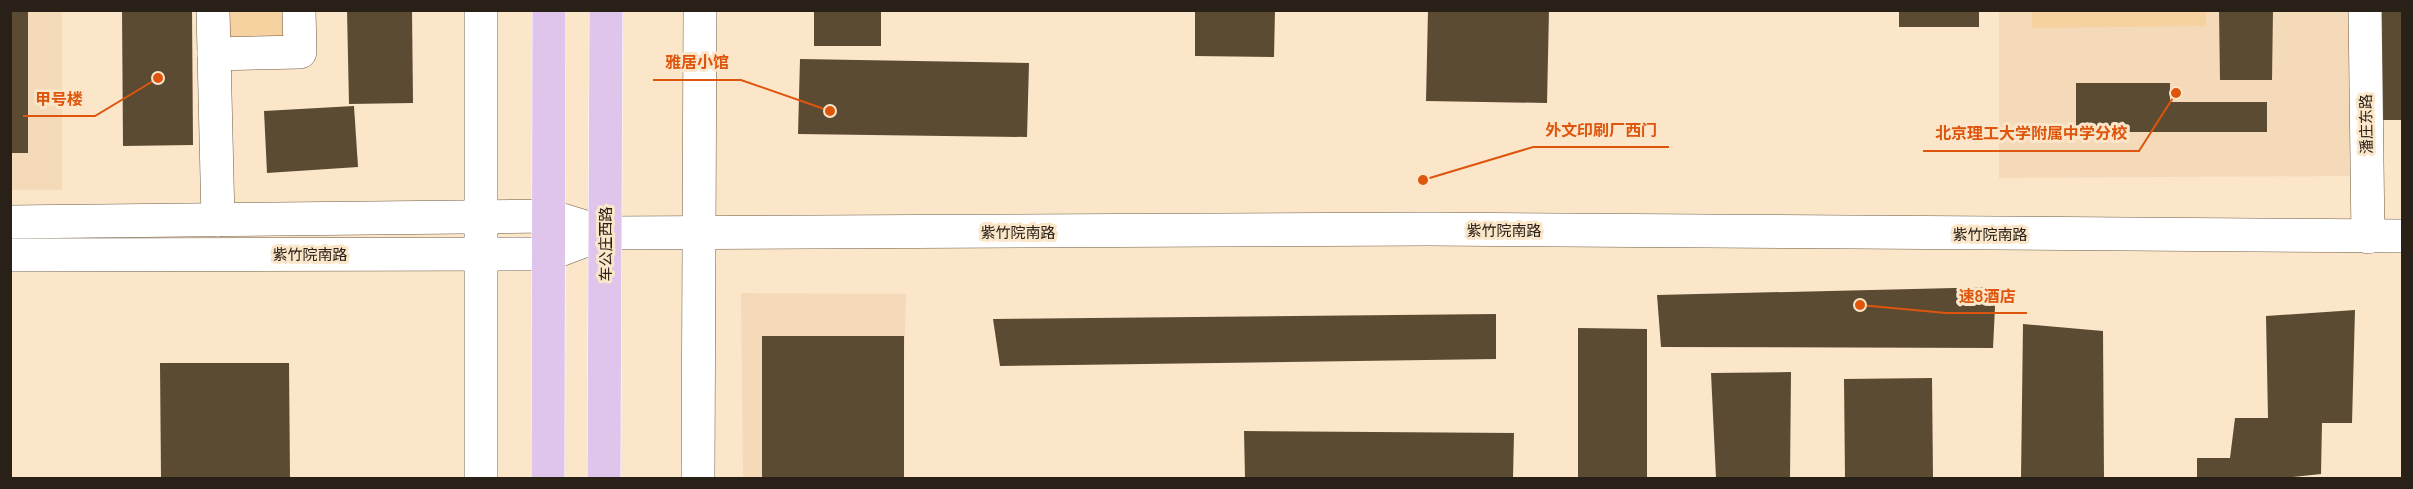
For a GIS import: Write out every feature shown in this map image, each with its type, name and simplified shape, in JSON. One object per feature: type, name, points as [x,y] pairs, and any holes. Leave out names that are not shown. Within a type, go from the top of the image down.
[{"type":"main road","points":[[548,478],[549,10]]},
{"type":"main road","name":"车公庄西路","points":[[604,478],[606,10]]},
{"type":"street","points":[[213,10],[218,220]]},
{"type":"street","points":[[214,54],[300,52],[299,10]]},
{"type":"street","points":[[481,10],[481,478]]},
{"type":"street","points":[[698,478],[700,10]]},
{"type":"street","name":"潘庄东路","points":[[2365,10],[2368,237]]},
{"type":"street","name":"紫竹院南路","points":[[10,222],[549,216],[605,232],[1440,230],[2403,236]]},
{"type":"street","name":"紫竹院南路","points":[[10,255],[549,254],[605,232]]},
{"type":"shaded area","points":[[10,11],[62,11],[62,190],[11,190]]},
{"type":"shaded area","points":[[222,11],[292,11],[292,40],[222,42]]},
{"type":"shaded area","points":[[1999,11],[2352,11],[2353,176],[1999,178]]},
{"type":"shaded area","points":[[2032,11],[2206,11],[2206,26],[2032,28]]},
{"type":"shaded area","points":[[741,293],[906,294],[901,478],[743,478]]},
{"type":"building","points":[[10,10],[28,10],[28,153],[10,153]]},
{"type":"building","points":[[122,10],[192,10],[193,145],[123,146]]},
{"type":"building","points":[[347,10],[412,10],[413,103],[349,104]]},
{"type":"building","points":[[814,10],[881,10],[881,46],[814,46]]},
{"type":"building","points":[[1195,10],[1275,10],[1274,57],[1195,56]]},
{"type":"building","points":[[1428,10],[1549,10],[1547,103],[1426,101]]},
{"type":"building","points":[[1899,10],[1979,10],[1979,27],[1899,27]]},
{"type":"building","points":[[2219,10],[2273,10],[2272,80],[2220,80]]},
{"type":"building","points":[[2381,10],[2402,10],[2402,120],[2379,120]]},
{"type":"building","points":[[800,59],[1029,63],[1027,137],[798,134]]},
{"type":"building","points":[[2076,83],[2170,83],[2170,102],[2267,102],[2267,132],[2076,132]]},
{"type":"building","points":[[354,106],[358,167],[267,173],[264,111]]},
{"type":"building","points":[[1996,287],[1993,348],[1661,347],[1657,295]]},
{"type":"building","points":[[2355,310],[2352,423],[2322,423],[2321,474],[2283,478],[2197,478],[2197,458],[2230,458],[2235,418],[2268,418],[2266,316]]},
{"type":"building","points":[[1496,314],[1496,359],[1000,366],[993,319]]},
{"type":"building","points":[[2023,324],[2103,331],[2104,478],[2021,478]]},
{"type":"building","points":[[1578,328],[1647,329],[1647,478],[1578,478]]},
{"type":"building","points":[[762,336],[904,336],[904,478],[762,478]]},
{"type":"building","points":[[160,363],[289,363],[290,478],[161,478]]},
{"type":"building","points":[[1791,372],[1790,478],[1716,478],[1711,373]]},
{"type":"building","points":[[1932,378],[1933,478],[1845,478],[1844,379]]},
{"type":"building","points":[[1244,431],[1514,433],[1513,478],[1245,478]]},
{"type":"place","name":"甲号楼","points":[[158,78]]},
{"type":"place","name":"北京理工大学附属中学分校","points":[[2176,93]]},
{"type":"place","name":"雅居小馆","points":[[830,111]]},
{"type":"place","name":"外文印刷厂西门","points":[[1423,180]]},
{"type":"place","name":"速8酒店","points":[[1860,305]]}]
